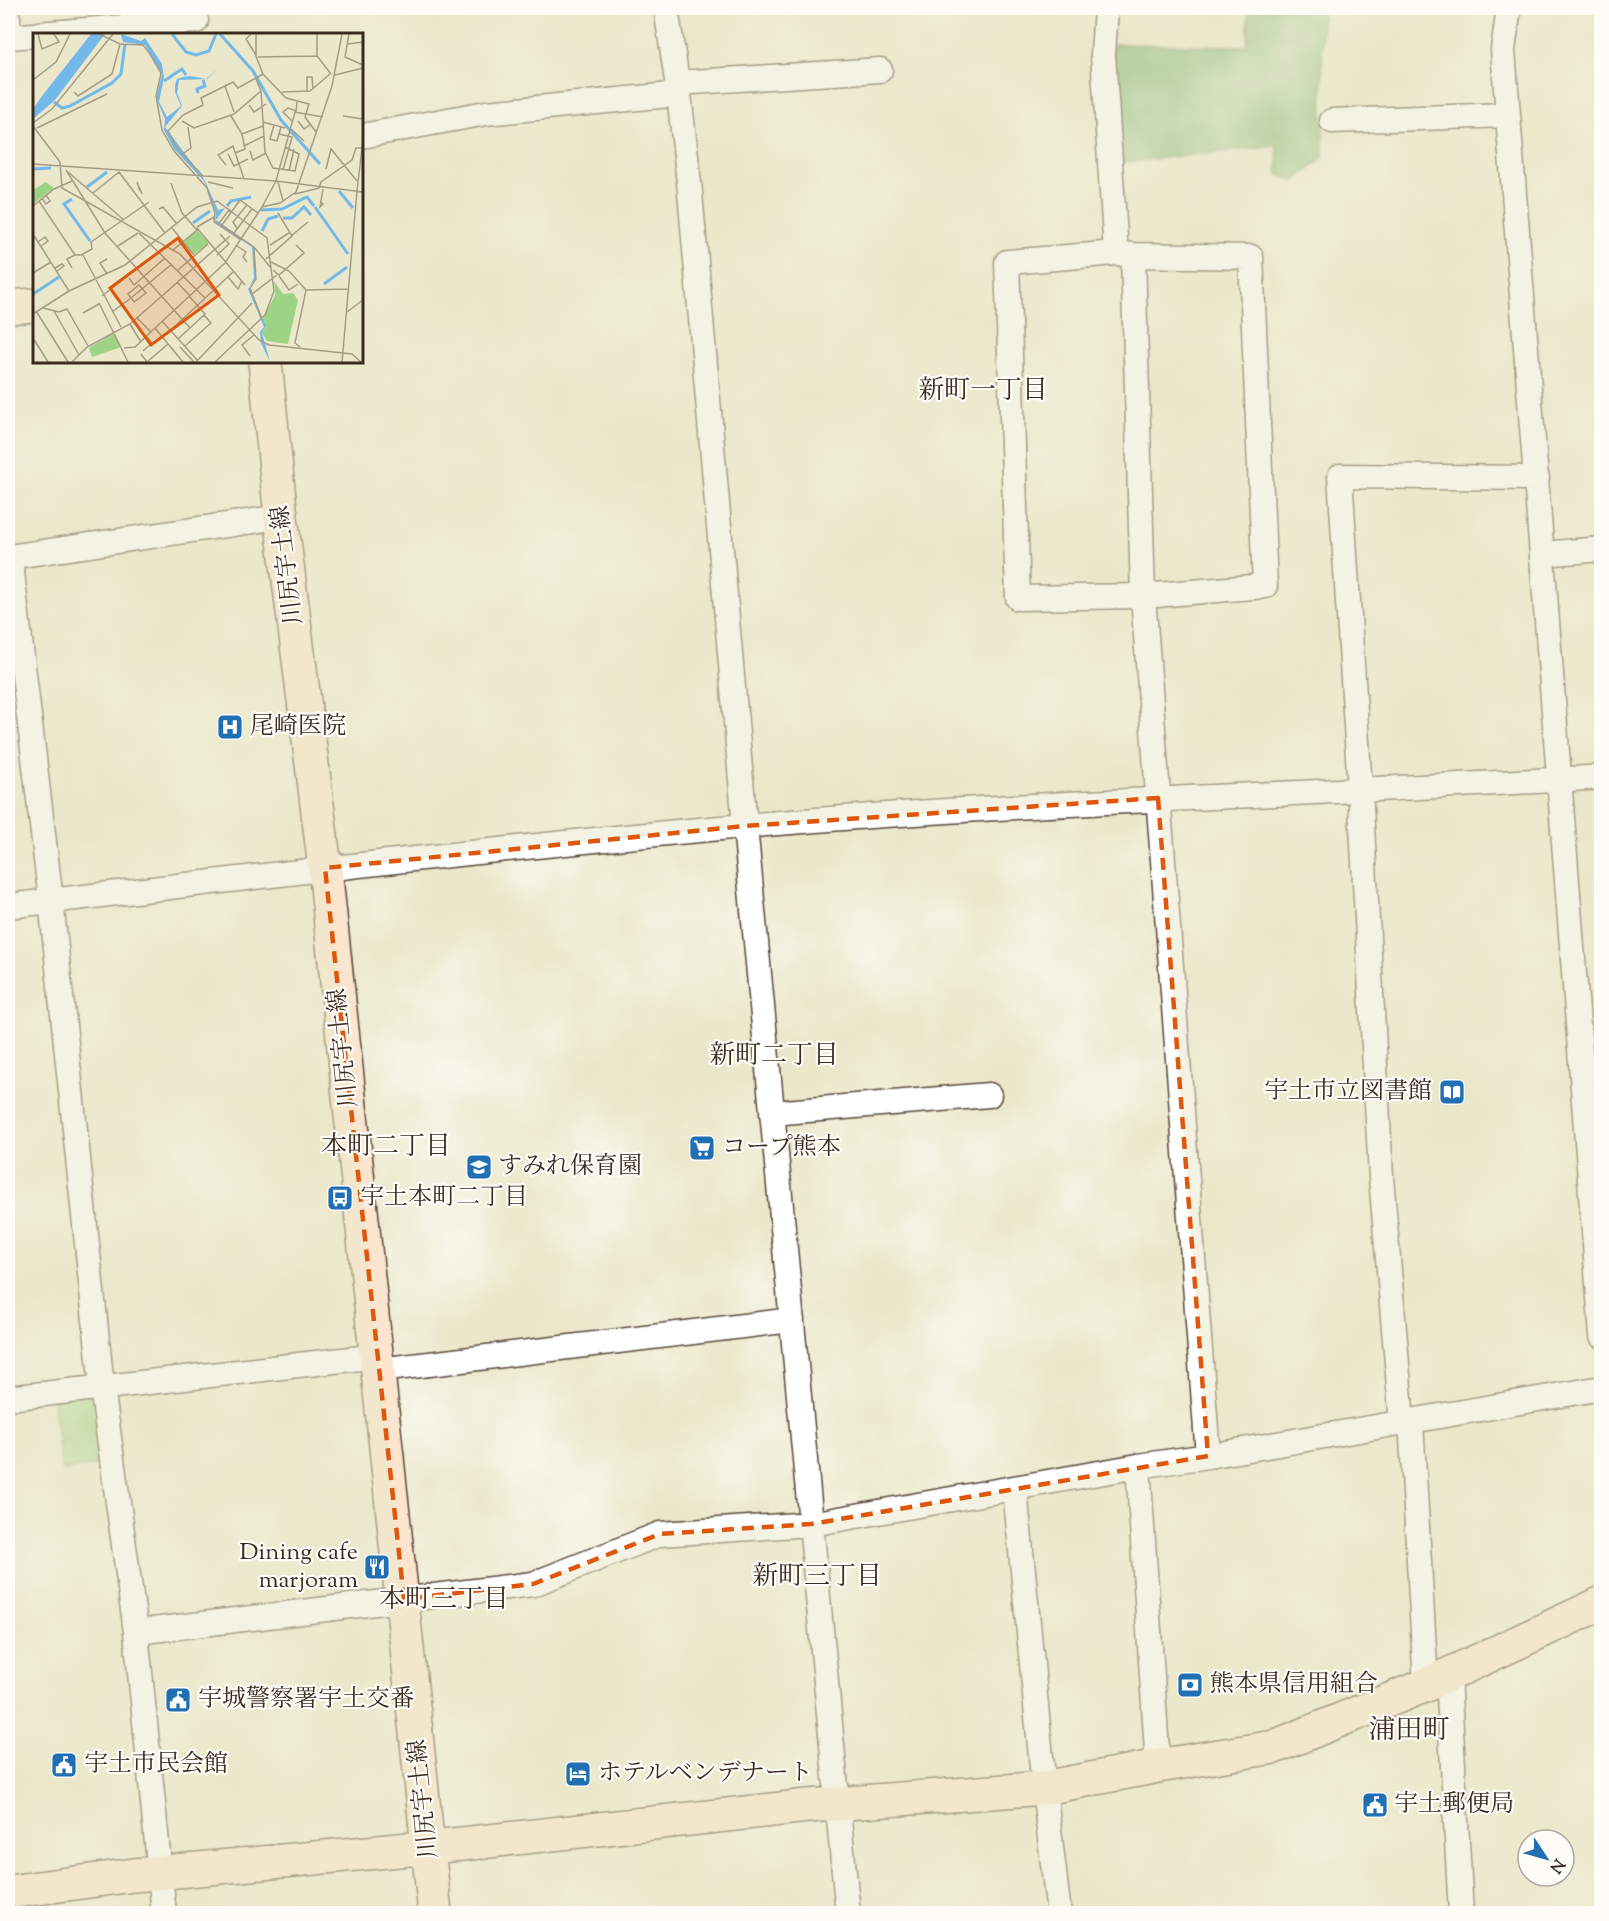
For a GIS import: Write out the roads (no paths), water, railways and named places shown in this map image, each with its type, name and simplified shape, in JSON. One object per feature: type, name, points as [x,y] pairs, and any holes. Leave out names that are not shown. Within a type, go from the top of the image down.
[{"type":"street","points":[[666,8],[679,88],[690,192],[745,826],[849,1914]]},
{"type":"street","points":[[1106,8],[1103,54],[1124,254],[1143,596],[1208,1456]]},
{"type":"street","points":[[1509,8],[1503,50],[1602,1336]]},
{"type":"street","points":[[8,18],[9,37],[33,35]]},
{"type":"street","points":[[59,33],[196,21]]},
{"type":"street","points":[[363,136],[486,113],[679,88],[880,70]]},
{"type":"street","points":[[1332,121],[1508,115]]},
{"type":"street","points":[[1124,254],[1251,257],[1265,586],[1143,596],[1018,598],[1007,262],[1124,254]]},
{"type":"street","points":[[8,307],[33,305]]},
{"type":"street","name":"川尻宇土線","points":[[265,363],[281,517],[325,868],[404,1599],[435,1914]]},
{"type":"street","points":[[1461,1914],[1451,1706],[1437,1680],[1381,1177],[1340,476],[1537,478]]},
{"type":"street","points":[[164,1914],[136,1632],[102,1387],[51,901],[9,556],[281,517]]},
{"type":"street","points":[[1543,554],[1602,549]]},
{"type":"street","points":[[8,906],[325,868],[745,826],[1158,798],[1602,777]]},
{"type":"street","points":[[772,1113],[989,1095]]},
{"type":"street","points":[[8,1398],[102,1387],[379,1363],[792,1320]]},
{"type":"street","points":[[136,1632],[533,1584],[660,1534],[811,1524],[1602,1388]]},
{"type":"street","points":[[1138,1466],[1158,1766]]},
{"type":"street","points":[[1015,1490],[1044,1788],[1059,1914]]},
{"type":"street","points":[[8,1892],[134,1875],[462,1844],[839,1803],[1044,1788],[1274,1747],[1437,1680],[1602,1603]]},
{"type":"place","name":"尾崎医院","points":[[230,727]]},
{"type":"place","name":"宇土市立図書館","points":[[1452,1092]]},
{"type":"place","name":"コープ熊本","points":[[702,1148]]},
{"type":"place","name":"すみれ保育園","points":[[479,1167]]},
{"type":"place","name":"宇土本町二丁目","points":[[340,1198]]},
{"type":"place","name":"Dining cafe marjoram","points":[[377,1567]]},
{"type":"place","name":"熊本県信用組合","points":[[1190,1685]]},
{"type":"place","name":"宇城警察署宇土交番","points":[[178,1700]]},
{"type":"place","name":"宇土市民会館","points":[[64,1765]]},
{"type":"place","name":"ホテルベンデナート","points":[[578,1774]]},
{"type":"place","name":"宇土郵便局","points":[[1375,1805]]},
{"type":"district","name":"新町一丁目","points":[[983,391]]},
{"type":"district","name":"新町二丁目","points":[[774,1056]]},
{"type":"district","name":"本町二丁目","points":[[386,1147]]},
{"type":"district","name":"新町三丁目","points":[[817,1577]]},
{"type":"district","name":"本町三丁目","points":[[444,1600]]},
{"type":"district","name":"浦田町","points":[[1409,1731]]}]
